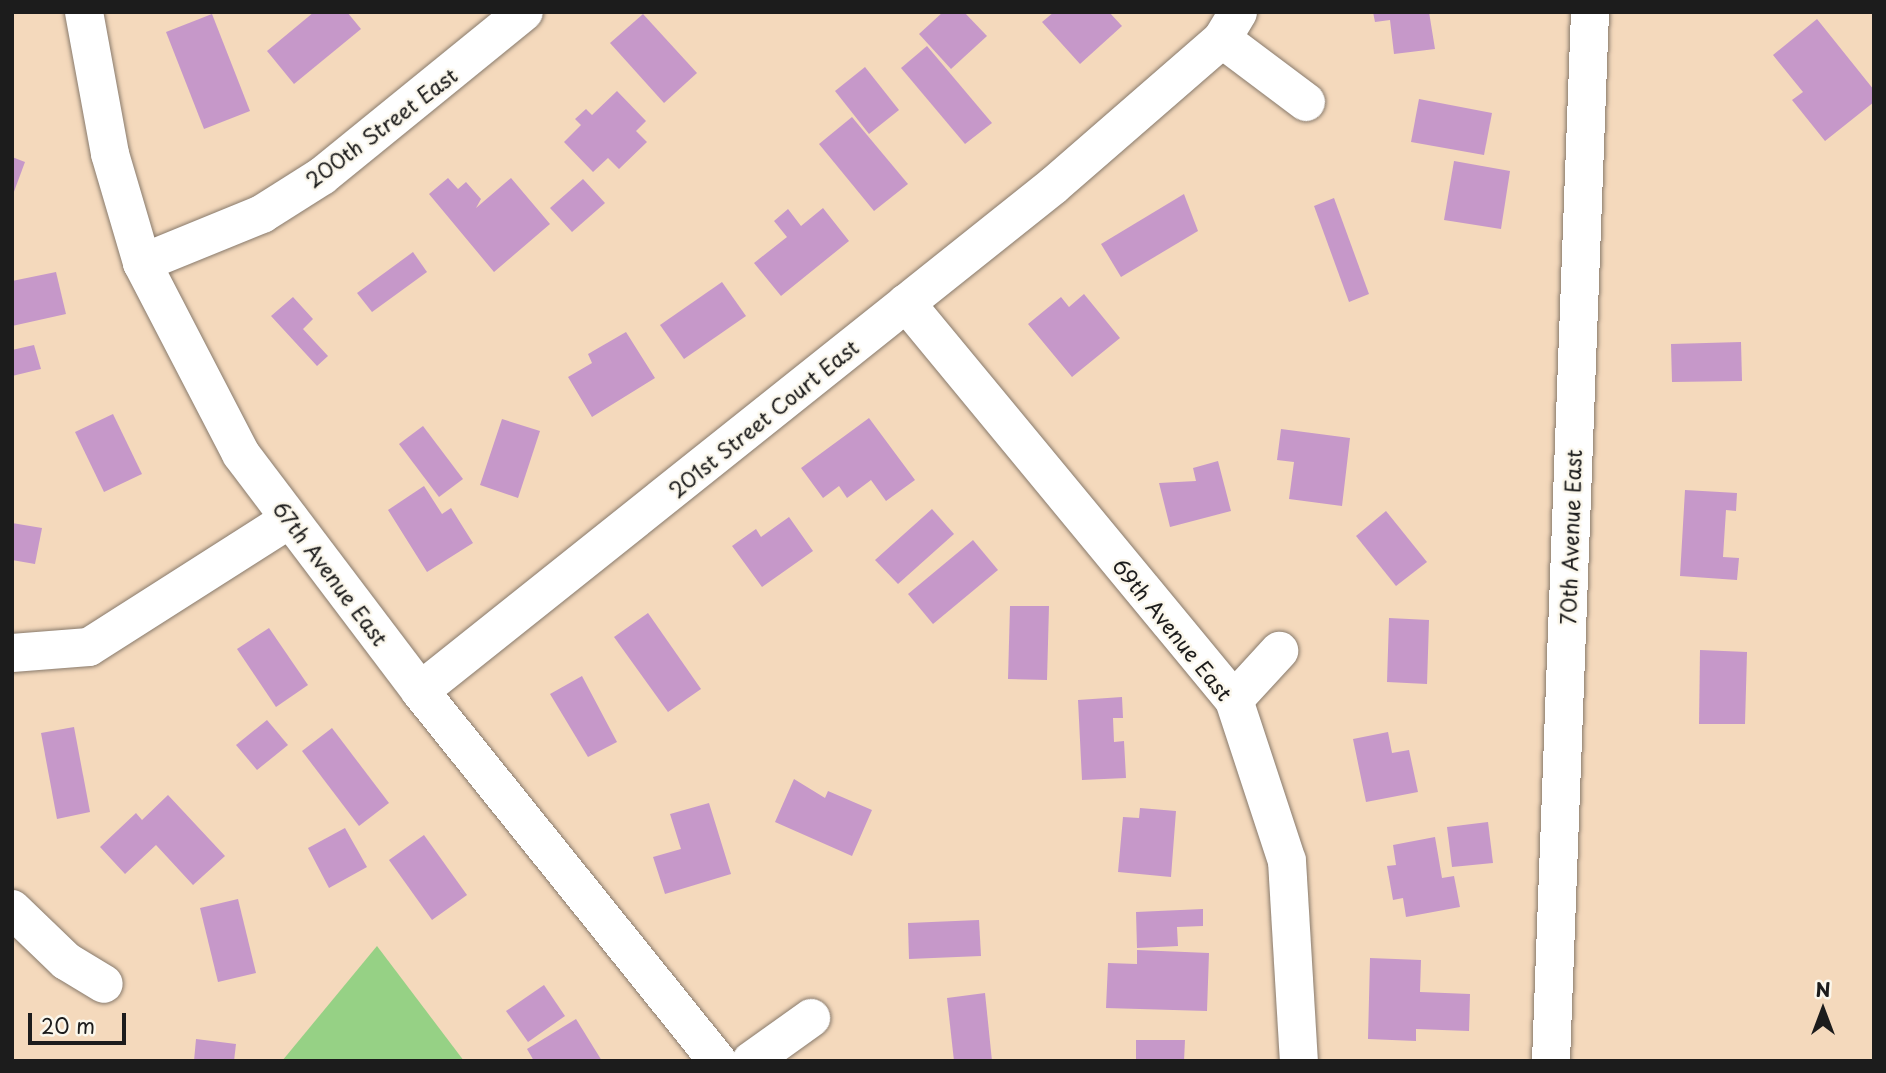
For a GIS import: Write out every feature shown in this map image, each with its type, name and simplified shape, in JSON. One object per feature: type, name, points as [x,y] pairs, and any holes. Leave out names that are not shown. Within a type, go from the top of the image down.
[{"type":"street","name":"67th Avenue East","points":[[83,12],[110,154],[142,263],[241,454],[420,691],[718,1061]]},
{"type":"street","name":"70th Avenue East","points":[[1550,1061],[1590,12]]},
{"type":"street","name":"200th Street East","points":[[142,263],[262,214],[322,176],[512,24]]},
{"type":"street","points":[[1230,25],[1306,102]]},
{"type":"street","name":"201st Street Court East","points":[[420,691],[1104,142],[1230,25]]},
{"type":"street","name":"69th Avenue East","points":[[906,303],[1234,700],[1287,862],[1299,1061]]},
{"type":"street","points":[[12,653],[89,647],[290,519]]},
{"type":"street","points":[[1234,700],[1279,651]]},
{"type":"street","points":[[12,909],[66,961],[104,984]]},
{"type":"street","points":[[751,1061],[811,1018]]},
{"type":"green space","points":[[377,946],[464,1061],[282,1061]]},
{"type":"building","points":[[314,12],[347,12],[361,29],[294,84],[267,51]]},
{"type":"building","points":[[943,12],[964,12],[987,36],[951,69],[919,34]]},
{"type":"building","points":[[1054,12],[1109,12],[1122,26],[1080,64],[1042,22]]},
{"type":"building","points":[[1373,12],[1429,12],[1435,49],[1394,54],[1390,20],[1375,22]]},
{"type":"building","points":[[212,14],[250,111],[204,129],[166,32]]},
{"type":"building","points":[[643,14],[697,73],[664,103],[610,43]]},
{"type":"building","points":[[1817,19],[1874,90],[1874,102],[1825,141],[1792,100],[1803,92],[1773,55]]},
{"type":"building","points":[[927,46],[992,123],[965,144],[901,68]]},
{"type":"building","points":[[865,67],[899,110],[869,134],[835,91]]},
{"type":"building","points":[[617,91],[646,121],[636,131],[647,142],[619,169],[608,158],[593,172],[564,142],[581,125],[575,119],[586,109],[592,115]]},
{"type":"building","points":[[1419,99],[1492,113],[1484,155],[1411,142]]},
{"type":"building","points":[[852,117],[908,184],[874,211],[819,144]]},
{"type":"building","points":[[12,157],[25,162],[12,197]]},
{"type":"building","points":[[1454,161],[1510,171],[1501,229],[1444,220]]},
{"type":"building","points":[[448,178],[458,189],[466,182],[481,199],[476,208],[511,178],[550,224],[494,272],[429,194]]},
{"type":"building","points":[[583,179],[605,203],[572,232],[550,208]]},
{"type":"building","points":[[1184,194],[1198,231],[1121,277],[1101,244]]},
{"type":"building","points":[[1334,198],[1369,294],[1349,302],[1314,206]]},
{"type":"building","points":[[823,208],[849,241],[781,296],[754,263],[787,237],[774,221],[788,209],[801,226]]},
{"type":"building","points":[[413,252],[427,272],[372,312],[357,293]]},
{"type":"building","points":[[56,272],[66,314],[12,326],[12,281]]},
{"type":"building","points":[[722,282],[746,316],[684,359],[660,325]]},
{"type":"building","points":[[1084,294],[1120,338],[1072,377],[1028,324],[1061,297],[1069,307]]},
{"type":"building","points":[[293,297],[313,319],[303,329],[328,356],[317,366],[271,316]]},
{"type":"building","points":[[626,332],[655,378],[592,417],[568,377],[592,363],[588,354]]},
{"type":"building","points":[[1741,342],[1742,381],[1672,382],[1671,344]]},
{"type":"building","points":[[34,345],[41,369],[12,376],[12,350]]},
{"type":"building","points":[[113,414],[142,474],[104,492],[75,432]]},
{"type":"building","points":[[869,418],[915,480],[886,501],[871,480],[847,498],[839,486],[823,498],[801,468]]},
{"type":"building","points":[[502,419],[540,431],[518,498],[480,485]]},
{"type":"building","points":[[423,426],[463,479],[439,497],[399,444]]},
{"type":"building","points":[[1281,429],[1350,438],[1342,506],[1289,499],[1294,462],[1277,460]]},
{"type":"building","points":[[1218,461],[1231,511],[1170,527],[1159,483],[1196,481],[1193,468]]},
{"type":"building","points":[[424,486],[442,514],[451,508],[473,543],[427,572],[388,510]]},
{"type":"building","points":[[1685,490],[1737,493],[1736,511],[1726,510],[1723,557],[1739,558],[1737,580],[1680,576]]},
{"type":"building","points":[[932,509],[954,534],[898,584],[875,560]]},
{"type":"building","points":[[1386,511],[1427,562],[1396,586],[1356,536]]},
{"type":"building","points":[[789,517],[813,551],[762,587],[732,546],[756,529],[761,537]]},
{"type":"building","points":[[12,523],[42,528],[35,564],[12,560]]},
{"type":"building","points":[[973,540],[998,570],[933,624],[908,594]]},
{"type":"building","points":[[1010,606],[1049,606],[1047,680],[1008,679]]},
{"type":"building","points":[[648,613],[701,689],[668,712],[614,637]]},
{"type":"building","points":[[1389,618],[1429,620],[1427,684],[1387,682]]},
{"type":"building","points":[[269,628],[308,685],[276,707],[237,649]]},
{"type":"building","points":[[1700,650],[1747,652],[1745,724],[1699,724]]},
{"type":"building","points":[[582,676],[617,742],[588,757],[550,694]]},
{"type":"building","points":[[1122,697],[1123,718],[1113,718],[1114,742],[1124,741],[1126,778],[1082,780],[1078,700]]},
{"type":"building","points":[[267,720],[288,745],[257,770],[236,745]]},
{"type":"building","points":[[74,727],[90,812],[57,819],[41,733]]},
{"type":"building","points":[[332,728],[389,803],[359,826],[302,751]]},
{"type":"building","points":[[1388,732],[1392,753],[1409,750],[1418,792],[1366,802],[1353,739]]},
{"type":"building","points":[[794,779],[825,798],[828,791],[872,810],[852,856],[775,822]]},
{"type":"building","points":[[168,795],[225,856],[193,885],[156,845],[125,874],[100,847],[136,813],[142,820]]},
{"type":"building","points":[[709,803],[731,874],[665,894],[653,857],[681,849],[670,814]]},
{"type":"building","points":[[1140,808],[1176,811],[1171,877],[1118,872],[1123,817],[1139,818]]},
{"type":"building","points":[[1488,822],[1493,863],[1452,867],[1447,827]]},
{"type":"building","points":[[345,828],[367,867],[329,888],[308,848]]},
{"type":"building","points":[[424,835],[467,895],[432,920],[389,860]]},
{"type":"building","points":[[1435,837],[1442,878],[1454,876],[1460,907],[1406,917],[1403,898],[1393,900],[1387,866],[1396,865],[1393,845]]},
{"type":"building","points":[[238,899],[256,973],[218,982],[200,908]]},
{"type":"building","points":[[1203,909],[1203,926],[1177,927],[1178,946],[1137,948],[1136,912]]},
{"type":"building","points":[[979,920],[981,956],[909,959],[908,923]]},
{"type":"building","points":[[1137,950],[1209,953],[1207,1011],[1106,1008],[1108,963],[1137,964]]},
{"type":"building","points":[[1370,958],[1421,960],[1420,992],[1470,994],[1469,1031],[1416,1029],[1416,1041],[1368,1039]]},
{"type":"building","points":[[544,985],[565,1016],[528,1042],[506,1011]]},
{"type":"building","points":[[985,993],[992,1061],[954,1061],[947,998]]},
{"type":"building","points":[[576,1019],[602,1061],[534,1061],[527,1049]]},
{"type":"building","points":[[196,1039],[236,1044],[234,1061],[194,1061]]},
{"type":"building","points":[[1136,1040],[1185,1040],[1184,1061],[1136,1061]]}]
